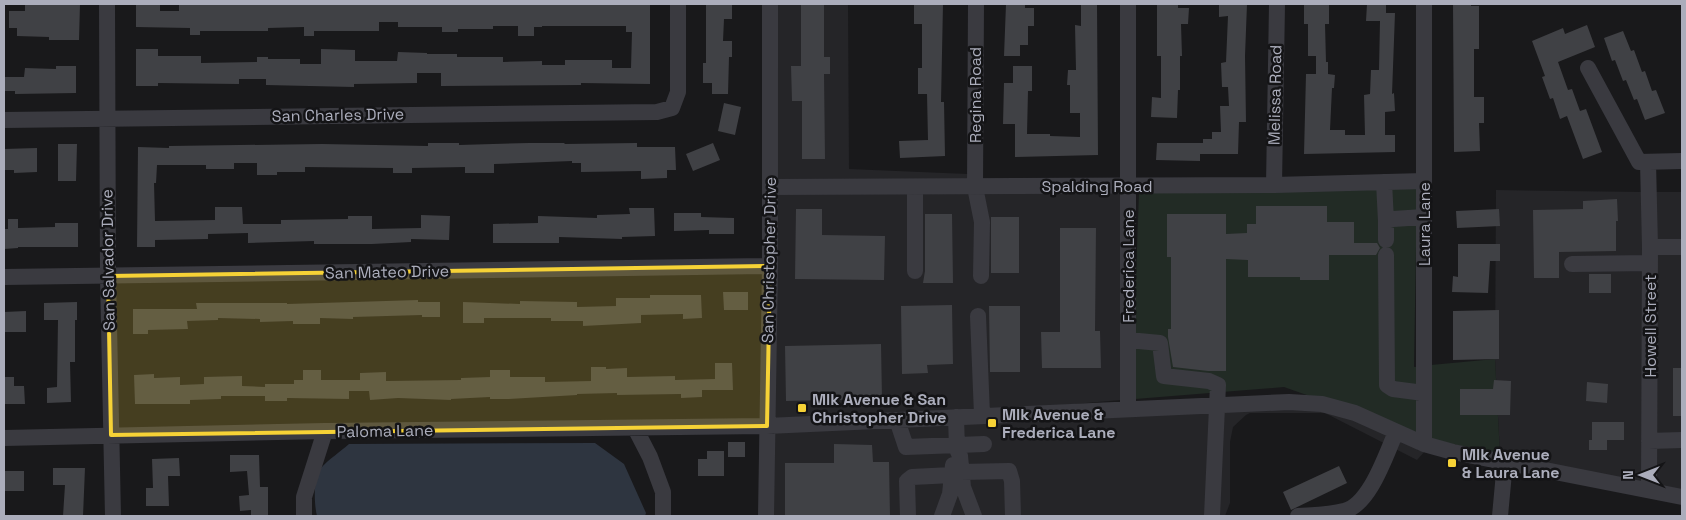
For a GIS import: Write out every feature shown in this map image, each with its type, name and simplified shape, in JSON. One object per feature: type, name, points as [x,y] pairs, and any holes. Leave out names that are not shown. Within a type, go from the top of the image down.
[{"type":"street","name":"San Salvador Drive","points":[[107,4],[108,276],[113,516]]},
{"type":"street","name":"San Charles Drive","points":[[4,120],[657,112],[672,108],[678,92],[678,4]]},
{"type":"street","name":"San Christopher Drive","points":[[766,516],[770,266],[770,4]]},
{"type":"street","name":"Regina Road","points":[[976,4],[975,187],[982,222],[981,276]]},
{"type":"street","name":"Frederica Lane","points":[[1128,4],[1128,409]]},
{"type":"street","name":"Melissa Road","points":[[1274,186],[1277,4]]},
{"type":"street","name":"Laura Lane","points":[[1424,4],[1424,444]]},
{"type":"street","points":[[1588,68],[1644,162],[1682,161]]},
{"type":"street","name":"Howell Street","points":[[1644,162],[1650,255],[1649,490]]},
{"type":"street","name":"Spalding Road","points":[[770,187],[1274,186],[1424,181]]},
{"type":"street","points":[[1384,182],[1387,385],[1394,389],[1424,393]]},
{"type":"street","points":[[915,187],[915,271]]},
{"type":"street","points":[[1386,221],[1424,217]]},
{"type":"street","points":[[1572,264],[1650,255],[1682,248]]},
{"type":"street","name":"San Mateo Drive","points":[[4,277],[770,266]]},
{"type":"street","points":[[978,316],[982,416]]},
{"type":"street","points":[[1128,340],[1160,343],[1164,376],[1209,381],[1218,385],[1212,516]]},
{"type":"street","name":"Paloma Lane","points":[[4,438],[325,431],[767,426],[1289,402],[1322,404],[1355,413],[1424,444],[1453,452],[1682,497]]},
{"type":"street","points":[[956,417],[957,447],[952,456],[956,474],[974,516]]},
{"type":"street","points":[[897,420],[906,447],[957,447],[984,444]]},
{"type":"street","points":[[634,428],[650,458],[663,492],[663,516]]},
{"type":"street","points":[[304,516],[304,497],[325,431]]},
{"type":"street","points":[[1298,516],[1346,511],[1356,506],[1368,492],[1396,432]]},
{"type":"street","points":[[1649,441],[1682,440]]},
{"type":"street","points":[[1500,516],[1505,462]]},
{"type":"street","points":[[908,516],[907,481],[912,477],[1009,471],[1012,481],[1013,516]]},
{"type":"street","points":[[942,516],[956,474]]},
{"type":"highlighted area","points":[[770,266],[767,426],[111,435],[108,276]]},
{"type":"shaded area","points":[[777,4],[848,4],[849,169],[968,174],[968,181],[777,181]]},
{"type":"shaded area","points":[[1417,187],[1414,367],[1417,367],[1417,434],[1284,387],[1135,399],[1135,305],[1139,192]]},
{"type":"shaded area","points":[[1496,190],[1642,192],[1642,483],[1500,455],[1495,359]]},
{"type":"shaded area","points":[[1656,192],[1682,192],[1682,241],[1656,241]]},
{"type":"shaded area","points":[[1121,193],[1121,400],[1040,407],[774,419],[777,194]]},
{"type":"shaded area","points":[[1657,253],[1682,254],[1682,434],[1656,435]]},
{"type":"shaded area","points":[[1495,359],[1500,455],[1431,439],[1431,365]]},
{"type":"shaded area","points":[[1289,408],[1321,410],[1353,418],[1417,448],[1417,450],[1425,451],[1417,460],[1325,413],[1250,413],[1233,427],[1230,442],[1230,503],[1225,516],[773,516],[774,431]]},
{"type":"shaded area","points":[[595,443],[624,464],[646,513],[645,516],[317,516],[315,492],[318,473],[324,465],[349,444]]},
{"type":"shaded area","points":[[1656,447],[1682,447],[1682,491],[1656,485]]},
{"type":"building","points":[[25,4],[80,4],[79,40],[49,40],[49,37],[17,36],[17,28],[9,28],[9,11],[25,11]]},
{"type":"building","points":[[136,4],[160,4],[160,11],[179,11],[179,4],[650,4],[650,84],[581,83],[581,85],[441,86],[441,73],[417,73],[417,83],[354,84],[354,87],[266,85],[266,79],[239,79],[239,84],[158,83],[158,86],[136,86],[136,49],[158,49],[158,56],[201,56],[201,63],[257,62],[257,57],[268,57],[268,59],[300,59],[300,64],[321,64],[321,49],[355,50],[355,61],[397,61],[398,52],[457,54],[457,57],[503,57],[503,62],[542,61],[542,65],[565,65],[565,60],[612,60],[612,68],[631,68],[632,32],[626,32],[626,26],[542,26],[534,27],[534,36],[518,36],[518,26],[493,26],[493,29],[458,29],[458,32],[442,32],[442,27],[398,27],[398,22],[379,22],[379,31],[314,31],[314,36],[304,36],[304,27],[268,28],[268,31],[200,31],[200,35],[190,35],[190,28],[136,27]]},
{"type":"building","points":[[706,4],[732,4],[732,19],[724,19],[723,41],[732,41],[732,57],[729,57],[728,94],[712,94],[712,83],[703,83],[703,63],[706,63]]},
{"type":"building","points":[[801,4],[824,4],[824,57],[830,57],[830,74],[824,74],[825,159],[802,159],[802,101],[792,101],[791,66],[801,66]]},
{"type":"building","points":[[914,4],[943,4],[941,102],[944,102],[945,156],[900,158],[899,141],[928,140],[927,94],[918,94],[918,68],[922,68],[922,24],[914,24]]},
{"type":"building","points":[[1006,4],[1025,4],[1025,8],[1034,8],[1034,26],[1028,26],[1028,45],[1020,45],[1020,56],[1004,56]]},
{"type":"building","points":[[1081,4],[1097,4],[1098,155],[1015,157],[1015,124],[1003,124],[1004,83],[1013,83],[1013,66],[1032,66],[1032,91],[1028,91],[1027,134],[1080,137],[1080,113],[1070,113],[1070,85],[1067,85],[1068,70],[1076,70],[1075,25],[1081,26]]},
{"type":"building","points":[[1157,4],[1178,4],[1178,8],[1189,8],[1188,24],[1181,24],[1182,56],[1180,56],[1180,90],[1178,90],[1177,118],[1151,117],[1152,97],[1161,98],[1161,56],[1157,56]]},
{"type":"building","points":[[1219,4],[1247,4],[1245,56],[1246,122],[1239,122],[1238,154],[1200,154],[1200,161],[1156,160],[1157,143],[1203,143],[1203,139],[1212,139],[1212,132],[1221,132],[1220,106],[1229,106],[1228,87],[1222,87],[1221,63],[1226,62],[1228,16],[1219,17]]},
{"type":"building","points":[[1304,4],[1329,4],[1329,24],[1325,24],[1326,62],[1328,62],[1328,74],[1335,75],[1334,88],[1332,88],[1330,130],[1345,130],[1345,135],[1365,135],[1364,95],[1370,94],[1371,70],[1379,70],[1380,21],[1366,21],[1367,4],[1386,4],[1386,13],[1395,13],[1392,94],[1394,93],[1395,111],[1385,112],[1385,135],[1395,135],[1395,152],[1304,154],[1306,74],[1316,74],[1316,56],[1308,56],[1308,24],[1304,24]]},
{"type":"building","points":[[1453,4],[1479,6],[1479,49],[1474,49],[1474,97],[1484,97],[1484,123],[1479,123],[1480,151],[1454,152]]},
{"type":"building","points":[[1587,25],[1595,47],[1558,62],[1568,90],[1572,89],[1580,111],[1586,109],[1602,152],[1583,159],[1567,116],[1560,119],[1553,98],[1550,99],[1542,77],[1545,76],[1532,41],[1563,28],[1565,34]]},
{"type":"building","points":[[1623,31],[1631,51],[1634,50],[1642,72],[1645,71],[1652,91],[1656,90],[1665,113],[1645,120],[1637,99],[1634,100],[1626,80],[1623,81],[1615,60],[1612,61],[1604,38]]},
{"type":"building","points":[[56,66],[76,66],[76,93],[15,94],[15,91],[4,91],[4,77],[24,77],[25,68],[56,69]]},
{"type":"building","points":[[724,103],[741,107],[735,135],[718,131]]},
{"type":"building","points":[[428,143],[459,143],[459,145],[637,143],[637,147],[675,147],[676,170],[667,170],[667,178],[641,179],[641,171],[581,172],[581,163],[572,163],[572,161],[494,164],[494,173],[465,173],[465,167],[412,168],[412,173],[393,173],[393,168],[305,167],[305,172],[277,172],[277,175],[257,175],[257,163],[234,163],[234,169],[206,169],[206,165],[157,165],[156,183],[154,183],[155,221],[215,220],[215,207],[242,207],[243,224],[281,224],[281,220],[348,219],[348,216],[372,216],[372,229],[421,228],[421,215],[450,216],[449,240],[411,239],[411,242],[372,244],[314,244],[314,241],[248,243],[248,233],[208,234],[208,239],[155,240],[155,247],[137,247],[138,147],[169,148],[169,146],[322,144],[428,146]]},
{"type":"building","points":[[713,143],[720,160],[693,171],[686,154]]},
{"type":"building","points":[[58,144],[77,144],[76,181],[58,181]]},
{"type":"building","points":[[37,148],[37,172],[14,173],[14,170],[4,170],[4,149]]},
{"type":"building","points":[[1617,199],[1616,251],[1559,252],[1559,278],[1534,278],[1533,210],[1583,209],[1583,201]]},
{"type":"building","points":[[1256,206],[1327,206],[1327,222],[1354,222],[1354,243],[1377,243],[1380,248],[1376,255],[1329,255],[1329,280],[1300,280],[1300,277],[1248,277],[1248,260],[1226,259],[1226,371],[1173,367],[1168,337],[1168,329],[1171,329],[1171,257],[1167,257],[1167,214],[1226,214],[1226,234],[1247,233],[1247,224],[1256,224]]},
{"type":"building","points":[[629,208],[654,208],[655,236],[622,237],[622,239],[559,237],[559,243],[493,243],[493,224],[538,223],[538,216],[597,218],[597,215],[630,214]]},
{"type":"building","points":[[796,209],[822,209],[822,235],[885,236],[884,280],[795,279]]},
{"type":"building","points":[[1499,209],[1500,226],[1457,228],[1456,211]]},
{"type":"building","points":[[674,213],[701,213],[701,217],[734,218],[734,234],[709,234],[709,230],[674,231]]},
{"type":"building","points":[[925,214],[952,214],[953,283],[923,283],[925,271]]},
{"type":"building","points":[[991,217],[1019,217],[1019,273],[991,273]]},
{"type":"building","points":[[8,219],[18,219],[18,228],[55,227],[55,223],[78,223],[78,247],[18,247],[4,249],[4,229],[8,229]]},
{"type":"building","points":[[1060,228],[1096,228],[1095,331],[1100,331],[1101,368],[1042,368],[1041,332],[1060,332]]},
{"type":"building","points":[[1458,244],[1500,244],[1500,261],[1490,261],[1488,293],[1452,292],[1453,276],[1458,277]]},
{"type":"building","points":[[1589,274],[1611,274],[1611,293],[1589,293]]},
{"type":"building","points":[[723,292],[748,292],[748,310],[724,310]]},
{"type":"building","points":[[650,295],[701,295],[702,318],[683,319],[683,314],[641,315],[641,323],[583,326],[583,321],[551,321],[551,318],[484,318],[484,323],[463,323],[463,302],[520,304],[520,301],[577,302],[577,307],[616,306],[616,298],[650,298]]},
{"type":"building","points":[[418,300],[418,302],[440,302],[440,317],[422,317],[422,315],[353,317],[353,319],[320,318],[320,324],[293,324],[293,321],[260,322],[260,319],[218,318],[218,320],[187,321],[188,329],[148,330],[148,334],[133,334],[133,309],[197,309],[196,303],[287,304]]},
{"type":"building","points":[[77,302],[75,362],[70,362],[71,402],[47,403],[47,388],[57,387],[58,320],[44,320],[44,303]]},
{"type":"building","points":[[952,305],[953,364],[927,365],[928,373],[902,374],[901,306]]},
{"type":"building","points":[[989,306],[1020,306],[1020,372],[990,372]]},
{"type":"building","points":[[1499,310],[1499,359],[1453,360],[1453,311]]},
{"type":"building","points":[[26,311],[26,332],[4,332],[4,312]]},
{"type":"building","points":[[881,344],[882,399],[786,401],[785,346]]},
{"type":"building","points":[[715,363],[732,363],[733,390],[702,390],[702,397],[681,398],[681,394],[617,395],[617,393],[509,399],[490,399],[490,397],[451,400],[398,398],[370,400],[369,391],[349,391],[349,399],[287,398],[287,401],[265,401],[265,396],[221,396],[221,399],[190,400],[190,404],[135,404],[134,375],[154,374],[154,378],[180,377],[180,385],[204,384],[204,377],[242,376],[242,386],[265,387],[265,384],[294,384],[294,380],[303,380],[303,370],[321,370],[321,380],[360,380],[360,373],[386,372],[386,381],[461,380],[461,378],[490,377],[490,370],[510,370],[510,377],[545,377],[545,382],[591,381],[591,367],[606,367],[606,369],[627,368],[627,377],[675,376],[675,380],[715,379]]},
{"type":"building","points":[[1673,368],[1682,368],[1682,416],[1673,416]]},
{"type":"building","points":[[4,377],[14,377],[14,386],[24,386],[25,404],[4,404]]},
{"type":"building","points":[[1494,380],[1511,381],[1510,415],[1460,415],[1460,389],[1493,389]]},
{"type":"building","points":[[1587,382],[1608,384],[1607,403],[1586,401]]},
{"type":"building","points":[[1592,422],[1624,422],[1624,440],[1607,440],[1607,450],[1589,450],[1589,440],[1592,440]]},
{"type":"building","points":[[728,442],[745,442],[745,457],[728,457]]},
{"type":"building","points":[[834,444],[872,445],[873,462],[889,462],[890,516],[785,516],[785,463],[834,463]]},
{"type":"building","points":[[707,451],[724,451],[724,476],[698,476],[698,459],[707,459]]},
{"type":"building","points":[[230,455],[259,455],[260,487],[268,487],[268,516],[251,516],[251,510],[240,511],[239,496],[249,495],[247,471],[230,472]]},
{"type":"building","points":[[179,458],[180,476],[168,476],[169,506],[146,506],[146,488],[153,488],[152,459]]},
{"type":"building","points":[[1339,466],[1347,483],[1291,510],[1283,492]]},
{"type":"building","points":[[53,468],[85,468],[83,516],[63,516],[65,485],[53,485]]},
{"type":"building","points":[[4,471],[24,471],[24,491],[4,491]]},
{"type":"place","name":"Mlk Avenue & San Christopher Drive","points":[[802,408]]},
{"type":"place","name":"Mlk Avenue & Frederica Lane","points":[[992,423]]},
{"type":"place","name":"Mlk Avenue & Laura Lane","points":[[1452,463]]}]
